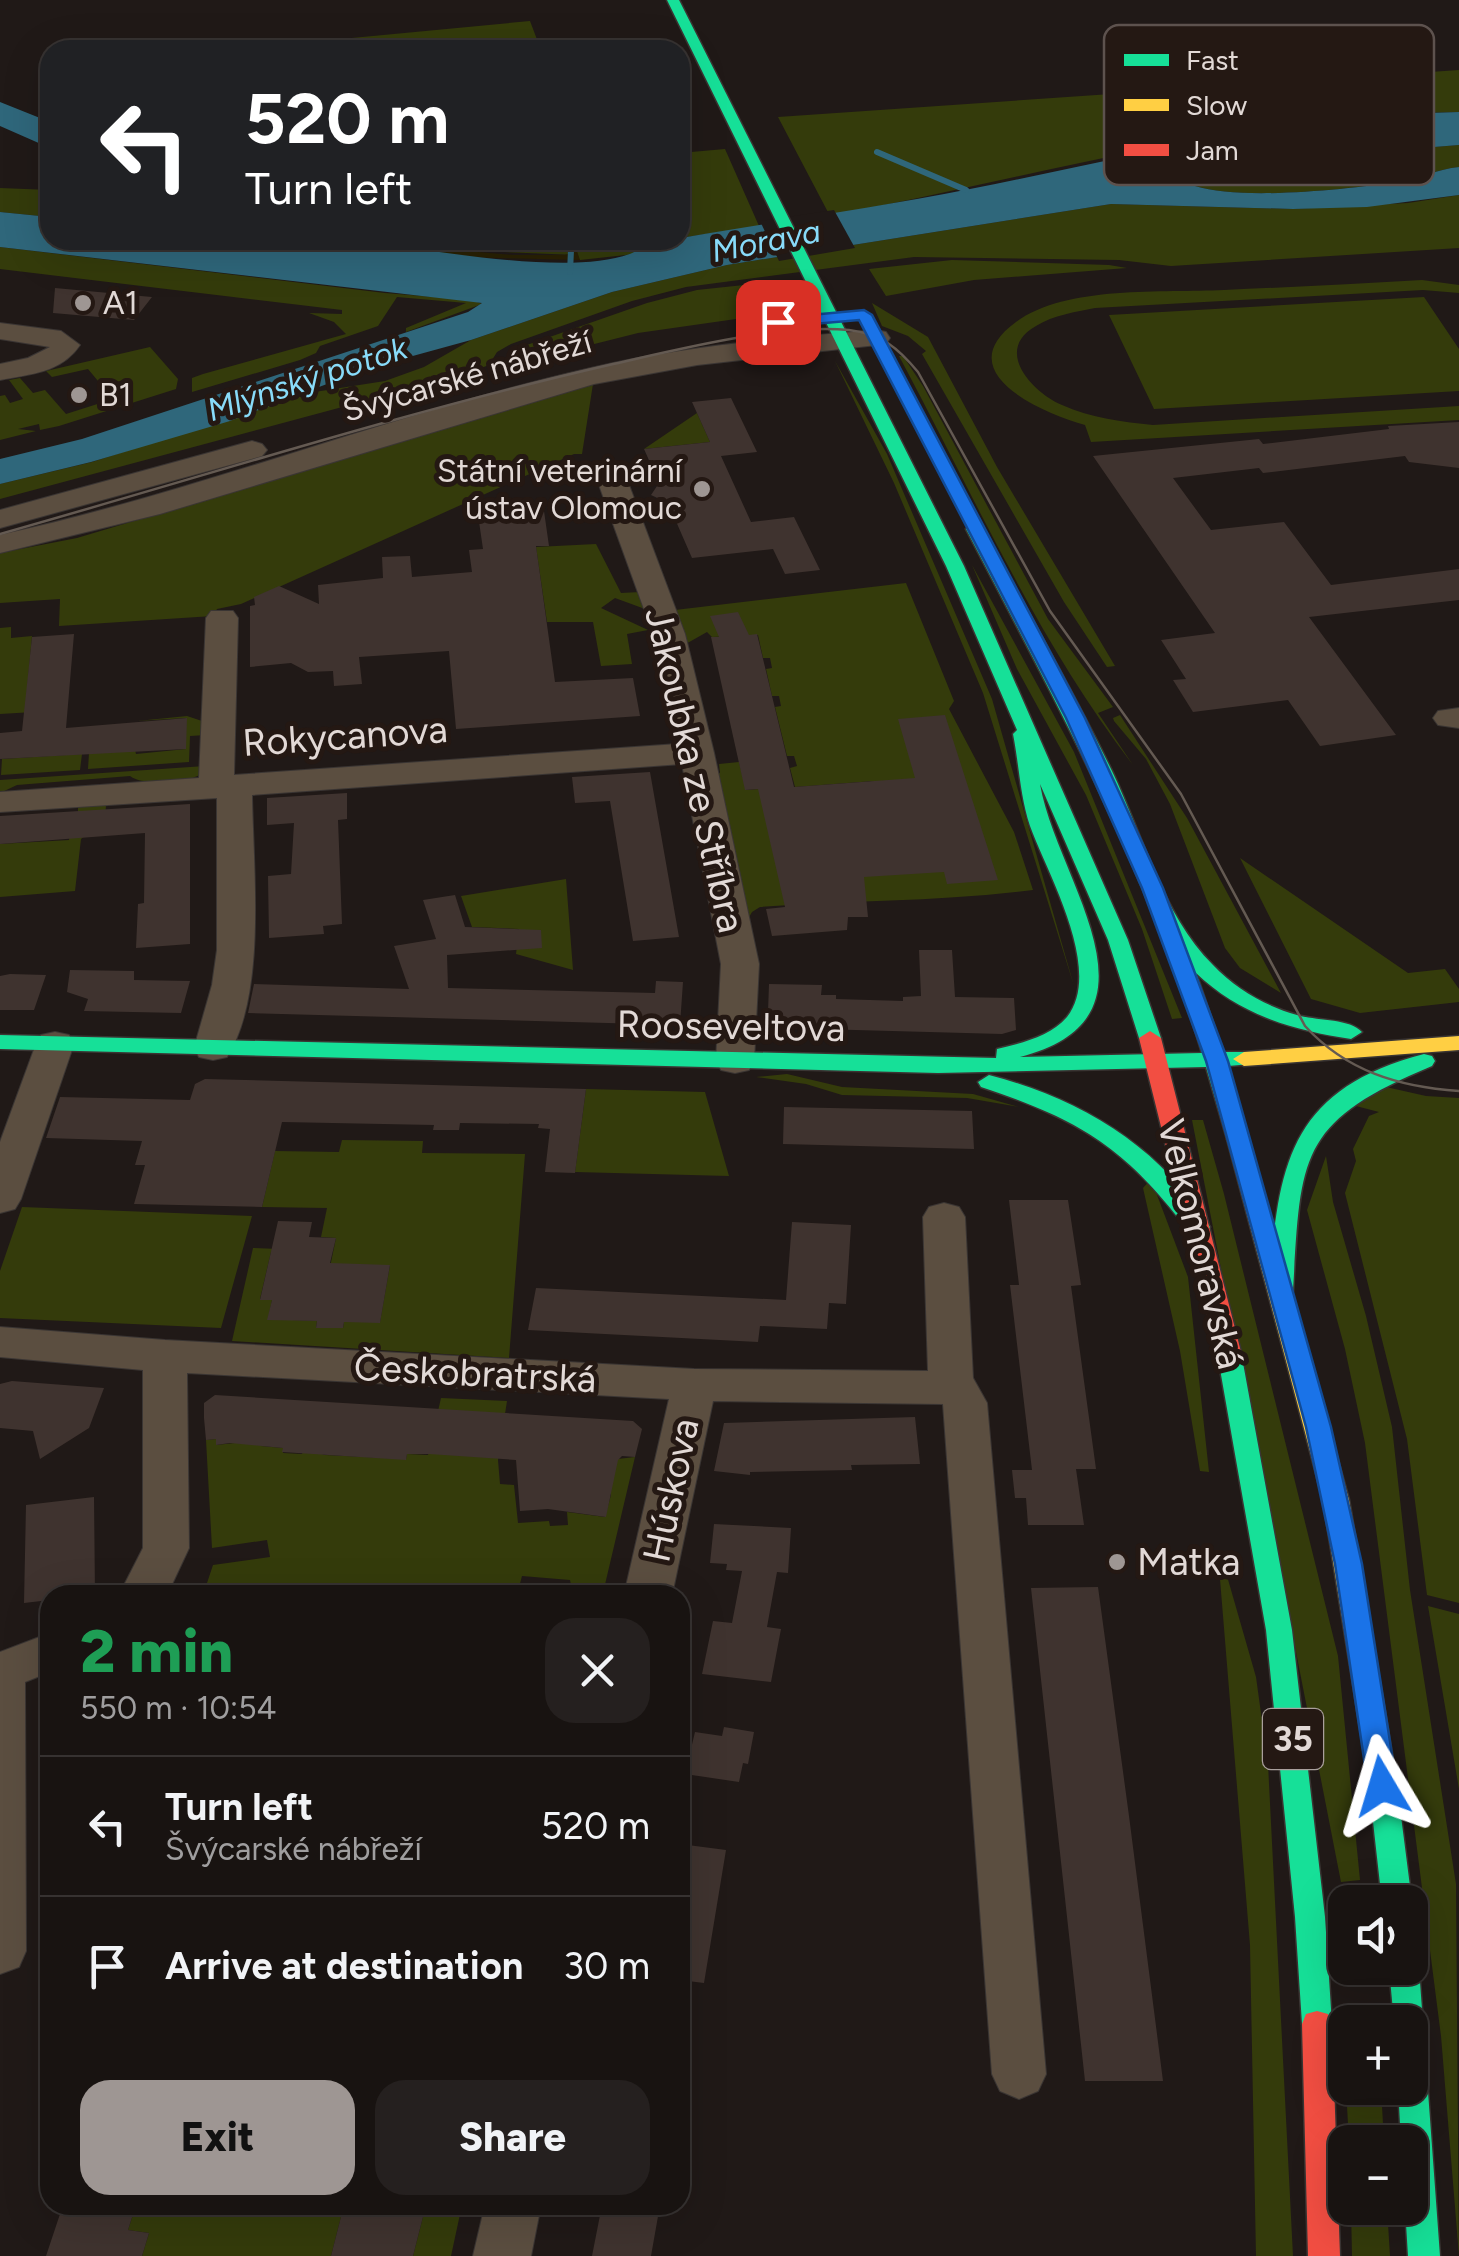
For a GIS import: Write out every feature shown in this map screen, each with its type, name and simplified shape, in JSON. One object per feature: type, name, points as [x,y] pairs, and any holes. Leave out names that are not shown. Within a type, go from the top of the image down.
[{"type":"main road","name":"35","points":[[674,0],[832,318]]},
{"type":"main road","name":"Velkomoravská","points":[[832,318],[955,566],[1118,940],[1200,1230],[1258,1498],[1291,1719],[1315,1986],[1324,2256]]},
{"type":"main road","name":"Velkomoravská","points":[[963,505],[1104,774],[1163,913],[1217,1061],[1323,1446],[1348,1564],[1395,1885]]},
{"type":"main road","points":[[938,1066],[1048,1043],[1078,1023],[1092,996],[1085,942],[1039,822],[1021,721]]},
{"type":"main road","points":[[1163,913],[1182,948],[1213,982],[1268,1016],[1327,1030],[1459,1044]]},
{"type":"main road","name":"Rooseveltova","points":[[0,1042],[938,1066],[1156,1064],[1459,1044]]},
{"type":"main road","points":[[1281,1290],[1294,1163],[1316,1120],[1334,1102],[1368,1083],[1459,1044]]},
{"type":"main road","points":[[938,1066],[1070,1107],[1112,1129],[1160,1174],[1200,1230]]},
{"type":"main road","points":[[1415,2105],[1424,2256]]},
{"type":"street","points":[[832,318],[875,336]]},
{"type":"street","name":"Švýcarské nábřeží","points":[[0,519],[598,354],[832,318]]},
{"type":"street","name":"Švýcarské nábřeží","points":[[0,544],[184,496],[590,377],[686,358],[832,318]]},
{"type":"street","points":[[0,331],[56,338],[66,345],[57,357],[0,372]]},
{"type":"street","name":"Jakoubka ze Stříbra","points":[[614,485],[670,634],[697,752],[740,964],[734,1061]]},
{"type":"street","points":[[212,1048],[231,985],[236,950],[225,787],[222,618]]},
{"type":"street","name":"Rokycanova","points":[[0,802],[697,752]]},
{"type":"street","points":[[0,1199],[56,1044]]},
{"type":"street","points":[[944,1217],[951,1388],[958,1390],[965,1404],[1019,2074]]},
{"type":"street","name":"Českobratrská","points":[[0,1342],[165,1356],[694,1385],[951,1388]]},
{"type":"street","points":[[149,1585],[166,1548],[165,1356]]},
{"type":"street","name":"Húskova","points":[[650,1585],[694,1385]]},
{"type":"street","points":[[0,1951],[0,1672],[40,1656]]},
{"type":"street","points":[[502,2256],[512,2215]]},
{"type":"green space","points":[[530,21],[537,40],[331,40]]},
{"type":"green space","points":[[1459,70],[1459,112],[1434,113],[1434,72]]},
{"type":"green space","points":[[1104,95],[1104,158],[830,216],[778,117]]},
{"type":"green space","points":[[1459,145],[1459,167],[1434,173],[1434,147]]},
{"type":"green space","points":[[725,149],[759,226],[690,236],[690,152]]},
{"type":"green space","points":[[1194,185],[1377,185],[1239,193]]},
{"type":"green space","points":[[0,188],[40,190],[40,216],[0,212]]},
{"type":"green space","points":[[1459,195],[1459,248],[1171,266],[1119,260],[914,257],[686,287],[632,301],[511,344],[497,352],[489,365],[465,374],[0,499],[0,484],[92,462],[308,393],[385,381],[424,367],[471,340],[612,292],[727,265],[1111,204],[1293,209],[1408,203]]},
{"type":"green space","points":[[0,247],[482,304],[406,332],[406,328],[466,303],[397,297],[378,326],[320,346],[316,353],[300,360],[192,392],[192,378],[346,334],[334,322],[309,313],[342,314],[342,310],[0,269]]},
{"type":"green space","points":[[452,250],[640,250],[635,254],[580,260],[575,255]]},
{"type":"green space","points":[[952,260],[1127,268],[974,280],[886,296],[869,269]]},
{"type":"green space","points":[[1422,280],[1459,285],[1459,293],[1423,290],[1095,308],[1036,326],[1024,336],[1017,358],[1039,391],[1062,405],[1107,419],[1153,425],[1459,406],[1459,420],[1091,442],[1085,425],[1046,411],[1009,388],[996,373],[992,358],[997,340],[1016,322],[1037,310],[1088,296]]},
{"type":"green space","points":[[744,285],[775,289],[787,303],[801,304],[785,312],[638,333],[503,367],[521,347],[647,303],[697,290]]},
{"type":"green space","points":[[1424,297],[1459,349],[1459,391],[1154,409],[1109,315]]},
{"type":"green space","points":[[872,303],[928,337],[997,467],[1115,666],[1107,667],[1064,602],[922,354],[926,351],[908,336],[882,326]]},
{"type":"green space","points":[[150,347],[178,379],[176,389],[59,426],[40,430],[39,424],[18,429],[36,431],[0,440],[0,396],[5,395],[10,403],[23,399],[9,380],[20,378],[33,393],[45,390],[66,414],[113,399],[88,369],[52,377],[46,371]]},
{"type":"green space","points":[[899,356],[903,356],[923,386],[1048,619],[1113,707],[1098,713],[1133,765],[1098,717],[1036,617]]},
{"type":"green space","points":[[835,361],[887,454],[992,699],[1074,986],[983,693],[894,483]]},
{"type":"green space","points":[[593,384],[582,454],[574,454],[241,604],[217,609],[213,616],[59,626],[60,599],[0,603],[0,553],[77,538]]},
{"type":"green space","points":[[697,413],[710,442],[644,449]]},
{"type":"green space","points":[[596,544],[621,593],[640,592],[645,609],[615,598],[601,608],[648,630],[627,634],[632,664],[601,666],[593,622],[547,622],[536,547]]},
{"type":"green space","points":[[972,565],[1074,752],[1182,1018],[1172,1019],[1142,929],[1086,795],[1017,669]]},
{"type":"green space","points":[[906,583],[954,701],[949,709],[1014,832],[1033,890],[760,907],[744,926],[712,774],[720,773],[719,764],[739,762],[746,790],[759,789],[763,806],[874,781],[795,787],[790,768],[797,766],[794,756],[787,756],[775,707],[781,706],[779,696],[772,696],[766,669],[772,668],[770,658],[763,658],[758,635],[712,637],[707,632],[684,645],[675,610]]},
{"type":"green space","points":[[11,627],[11,638],[32,636],[26,701],[67,710],[0,714],[0,628]]},
{"type":"green space","points":[[1120,715],[1187,818],[1281,993],[1240,968],[1225,948],[1170,804],[1146,759],[1114,721]]},
{"type":"green space","points":[[187,716],[202,721],[206,735],[190,736],[189,762],[88,769],[89,753],[186,749],[186,718],[137,721]]},
{"type":"green space","points":[[82,754],[80,770],[1,775],[2,759]]},
{"type":"green space","points":[[205,766],[202,774],[176,781],[145,782],[130,776],[17,785],[0,793],[0,780]]},
{"type":"green space","points":[[106,805],[104,836],[87,834],[81,839],[75,891],[0,897],[0,844],[69,840],[72,815],[78,814],[78,807]]},
{"type":"green space","points":[[1240,858],[1408,973],[1445,969],[1459,989],[1459,1002],[1360,1013],[1311,999]]},
{"type":"green space","points":[[566,879],[573,970],[516,954],[519,929],[472,927],[461,896]]},
{"type":"green space","points":[[787,1074],[842,1087],[973,1094],[1019,1107],[967,1098],[842,1095],[806,1084],[756,1077]]},
{"type":"green space","points":[[1386,1087],[1459,1098],[1459,1603],[1427,1595],[1407,1439],[1345,1193],[1356,1161],[1353,1149],[1369,1116],[1379,1112],[1352,1105]]},
{"type":"green space","points":[[586,1089],[705,1092],[729,1176],[575,1172]]},
{"type":"green space","points":[[1192,1120],[1203,1120],[1224,1194],[1338,1656],[1360,1880],[1341,1882]]},
{"type":"green space","points":[[342,1140],[423,1141],[422,1153],[525,1154],[509,1358],[232,1341],[253,1248],[278,1249],[271,1252],[260,1299],[272,1300],[268,1319],[317,1321],[316,1328],[343,1328],[344,1322],[380,1322],[390,1265],[330,1267],[336,1238],[321,1237],[327,1208],[262,1207],[275,1151],[339,1152]]},
{"type":"green space","points":[[1326,1156],[1333,1202],[1366,1316],[1392,1427],[1410,1590],[1456,1884],[1459,2256],[1441,2036],[1428,1935],[1428,1885],[1422,1885],[1365,1443],[1345,1349],[1307,1210]]},
{"type":"green space","points":[[1151,1179],[1188,1277],[1209,1472],[1200,1471],[1180,1351],[1143,1188]]},
{"type":"green space","points":[[22,1207],[252,1216],[221,1328],[0,1318],[0,1271]]},
{"type":"green space","points":[[441,1398],[507,1401],[498,1460],[500,1484],[514,1485],[518,1523],[549,1521],[550,1526],[568,1525],[567,1512],[605,1517],[611,1495],[609,1460],[635,1457],[605,1585],[571,1585],[570,1580],[522,1576],[520,1585],[206,1585],[213,1565],[270,1557],[267,1540],[212,1548],[206,1440],[216,1439],[216,1445],[254,1441],[266,1426],[261,1446],[283,1448],[283,1453],[302,1454],[304,1449],[325,1455],[406,1459],[407,1454],[428,1455]]},
{"type":"green space","points":[[1219,1567],[1225,1569],[1256,1677],[1268,1764],[1293,2256],[1256,2256],[1250,1945]]},
{"type":"green space","points":[[1428,1606],[1459,1614],[1459,1789]]},
{"type":"green space","points":[[1347,2105],[1382,2105],[1383,2125],[1348,2125]]},
{"type":"green space","points":[[133,2215],[341,2217],[331,2256],[142,2256],[149,2233],[128,2230]]},
{"type":"green space","points":[[423,2215],[460,2215],[451,2256],[413,2256]]},
{"type":"green space","points":[[1351,2225],[1388,2225],[1390,2256],[1352,2256]]},
{"type":"sand","points":[[414,250],[514,255],[565,255],[577,251],[580,260],[451,257]]},
{"type":"water","points":[[0,102],[40,118],[40,144],[0,126]]},
{"type":"water","points":[[1459,112],[1459,145],[1434,147],[1434,113]]},
{"type":"water","points":[[1104,162],[1104,185],[1194,185],[1240,193],[1434,185],[1434,173],[1459,167],[1459,195],[1367,207],[1293,209],[1111,204],[727,265],[612,292],[471,340],[369,368],[230,421],[0,484],[0,459],[82,439],[468,312],[482,303],[0,247],[0,212],[40,216],[40,250],[427,250],[500,259],[587,262],[635,250],[690,250],[690,237],[930,197]]},
{"type":"pier","points":[[834,210],[855,248],[779,261],[760,221]]},
{"type":"building","name":"A1","points":[[55,288],[152,297],[134,320],[53,313]]},
{"type":"building","points":[[731,398],[757,452],[721,456],[751,522],[794,517],[820,570],[785,574],[773,549],[692,558],[668,503],[651,495],[659,483],[644,449],[710,442],[692,402]]},
{"type":"building","points":[[1459,422],[1459,468],[1409,462],[1405,456],[1263,473],[1259,468],[1173,478],[1211,530],[1284,522],[1331,585],[1459,569],[1459,600],[1309,617],[1396,735],[1320,746],[1288,700],[1193,712],[1173,680],[1186,679],[1161,640],[1215,633],[1093,456],[1259,439],[1263,444],[1389,429],[1388,426]]},
{"type":"building","points":[[543,504],[549,546],[536,546],[555,682],[633,678],[640,716],[456,729],[449,651],[359,657],[362,684],[334,686],[333,671],[308,672],[291,663],[250,667],[250,606],[255,605],[254,597],[279,586],[319,604],[318,585],[383,578],[382,557],[410,556],[412,577],[472,572],[469,550],[483,549],[477,508]]},
{"type":"building","points":[[738,612],[749,635],[757,634],[794,787],[915,778],[898,719],[945,715],[998,880],[947,884],[944,872],[864,877],[868,917],[848,917],[847,930],[772,936],[766,909],[785,907],[758,789],[745,790],[711,637],[719,637],[710,616]]},
{"type":"building","points":[[74,634],[66,728],[187,718],[186,749],[0,759],[0,733],[22,731],[32,637]]},
{"type":"building","points":[[650,772],[679,937],[633,941],[610,801],[575,803],[572,777]]},
{"type":"building","points":[[347,793],[347,819],[338,820],[342,924],[323,926],[324,934],[269,938],[268,876],[291,874],[294,823],[267,825],[267,798]]},
{"type":"building","points":[[190,804],[190,944],[136,948],[138,904],[144,903],[145,833],[0,844],[0,816]]},
{"type":"building","points":[[455,895],[465,927],[541,930],[542,948],[447,955],[448,988],[655,993],[656,981],[683,982],[680,1025],[248,1013],[254,984],[409,989],[394,946],[436,939],[423,900]]},
{"type":"building","points":[[919,950],[952,950],[955,997],[1014,998],[1016,1030],[1002,1034],[782,1028],[783,1013],[768,1012],[769,984],[822,985],[821,995],[836,995],[836,999],[903,1001],[903,997],[921,996]]},
{"type":"building","points":[[70,970],[134,971],[134,980],[190,981],[181,1013],[84,1011],[88,999],[67,992]]},
{"type":"building","points":[[46,975],[34,1010],[0,1010],[0,976]]},
{"type":"building","points":[[205,1079],[586,1089],[575,1173],[545,1172],[550,1129],[538,1128],[539,1124],[460,1123],[459,1130],[433,1130],[434,1125],[282,1122],[262,1207],[134,1204],[145,1165],[135,1165],[142,1141],[46,1138],[60,1097],[190,1100],[195,1084]]},
{"type":"building","points":[[784,1107],[972,1111],[974,1149],[783,1144]]},
{"type":"building","points":[[1009,1200],[1068,1200],[1081,1285],[1071,1286],[1096,1469],[1076,1469],[1084,1525],[1028,1525],[1026,1498],[1015,1498],[1012,1470],[1032,1470],[1010,1285],[1019,1285]]},
{"type":"building","points":[[278,1221],[312,1222],[309,1237],[336,1238],[330,1263],[390,1265],[380,1323],[344,1322],[343,1328],[316,1328],[317,1321],[267,1320],[272,1300],[260,1300]]},
{"type":"building","points":[[792,1222],[851,1225],[846,1304],[829,1303],[827,1329],[760,1326],[758,1342],[528,1330],[536,1288],[786,1300]]},
{"type":"building","points":[[12,1381],[104,1388],[89,1428],[40,1459],[33,1431],[0,1428],[0,1384]]},
{"type":"building","points":[[215,1395],[633,1421],[642,1429],[635,1457],[622,1456],[618,1460],[606,1517],[548,1509],[520,1511],[516,1460],[407,1454],[406,1460],[282,1452],[283,1448],[230,1443],[216,1445],[216,1439],[206,1440],[204,1418],[204,1403]]},
{"type":"building","points":[[915,1417],[920,1464],[851,1465],[852,1470],[750,1475],[714,1471],[724,1423]]},
{"type":"building","points":[[94,1497],[95,1585],[40,1585],[40,1601],[24,1603],[26,1505]]},
{"type":"building","points":[[714,1524],[791,1528],[788,1573],[777,1572],[767,1627],[781,1629],[771,1682],[702,1674],[713,1621],[732,1623],[742,1571],[726,1570],[727,1564],[710,1563]]},
{"type":"building","points":[[1098,1587],[1163,2081],[1085,2081],[1031,1588]]},
{"type":"building","points":[[724,1727],[754,1732],[748,1764],[743,1763],[739,1782],[690,1775],[695,1732],[722,1736]]},
{"type":"building","points":[[690,1845],[726,1850],[704,1983],[690,1981]]},
{"type":"building","points":[[60,2215],[133,2215],[128,2230],[149,2233],[142,2256],[46,2256]]},
{"type":"building","points":[[341,2215],[423,2215],[413,2256],[331,2256]]},
{"type":"building","points":[[600,2215],[658,2215],[651,2256],[592,2256]]},
{"type":"waterway","points":[[877,152],[966,190]]},
{"type":"waterway","points":[[570,272],[571,250]]},
{"type":"tram line","points":[[0,534],[379,424],[609,365],[729,339],[793,330],[849,330],[871,335],[896,349],[918,372],[1050,611],[1181,794],[1305,1026],[1338,1055],[1375,1074],[1459,1091]]},
{"type":"traffic: fast","points":[[673,0],[955,566],[1118,940],[1150,1038]]},
{"type":"traffic: fast","points":[[975,529],[1088,742],[1143,862],[1195,999],[1238,1139]]},
{"type":"traffic: fast","points":[[1005,1054],[1050,1040],[1075,1022],[1087,998],[1089,970],[1074,909],[1037,814],[1023,734]]},
{"type":"traffic: fast","points":[[1169,923],[1205,970],[1245,1002],[1293,1021],[1351,1032]]},
{"type":"traffic: fast","points":[[0,1042],[938,1066],[1244,1059]]},
{"type":"traffic: fast","points":[[1281,1291],[1288,1205],[1304,1144],[1320,1120],[1345,1099],[1424,1061]]},
{"type":"traffic: fast","points":[[989,1082],[1056,1106],[1108,1133],[1153,1171],[1198,1227]]},
{"type":"traffic: fast","points":[[1229,1352],[1279,1630],[1310,1917],[1317,2024]]},
{"type":"traffic: fast","points":[[1382,1777],[1395,1885]]},
{"type":"traffic: fast","points":[[1406,1985],[1407,2005]]},
{"type":"traffic: fast","points":[[1415,2105],[1424,2256]]},
{"type":"traffic: slow","points":[[1244,1059],[1459,1043]]},
{"type":"traffic: slow","points":[[1238,1139],[1336,1500],[1382,1777]]},
{"type":"traffic: jam","points":[[1150,1038],[1229,1352]]},
{"type":"traffic: jam","points":[[1317,2024],[1324,2256]]},
{"type":"place","name":"A1","points":[[83,303]]},
{"type":"place","name":"B1","points":[[79,395]]},
{"type":"place","name":"Státní veterinární ústav Olomouc","points":[[702,489]]},
{"type":"place","name":"Matka","points":[[1117,1562]]},
{"type":"route","points":[[778,322],[864,315],[1076,718],[1153,888],[1217,1061],[1318,1427],[1348,1564],[1382,1786]]},
{"type":"water label","name":"Morava","points":[[766,241]]},
{"type":"water label","name":"Mlýnský potok","points":[[307,379]]}]
